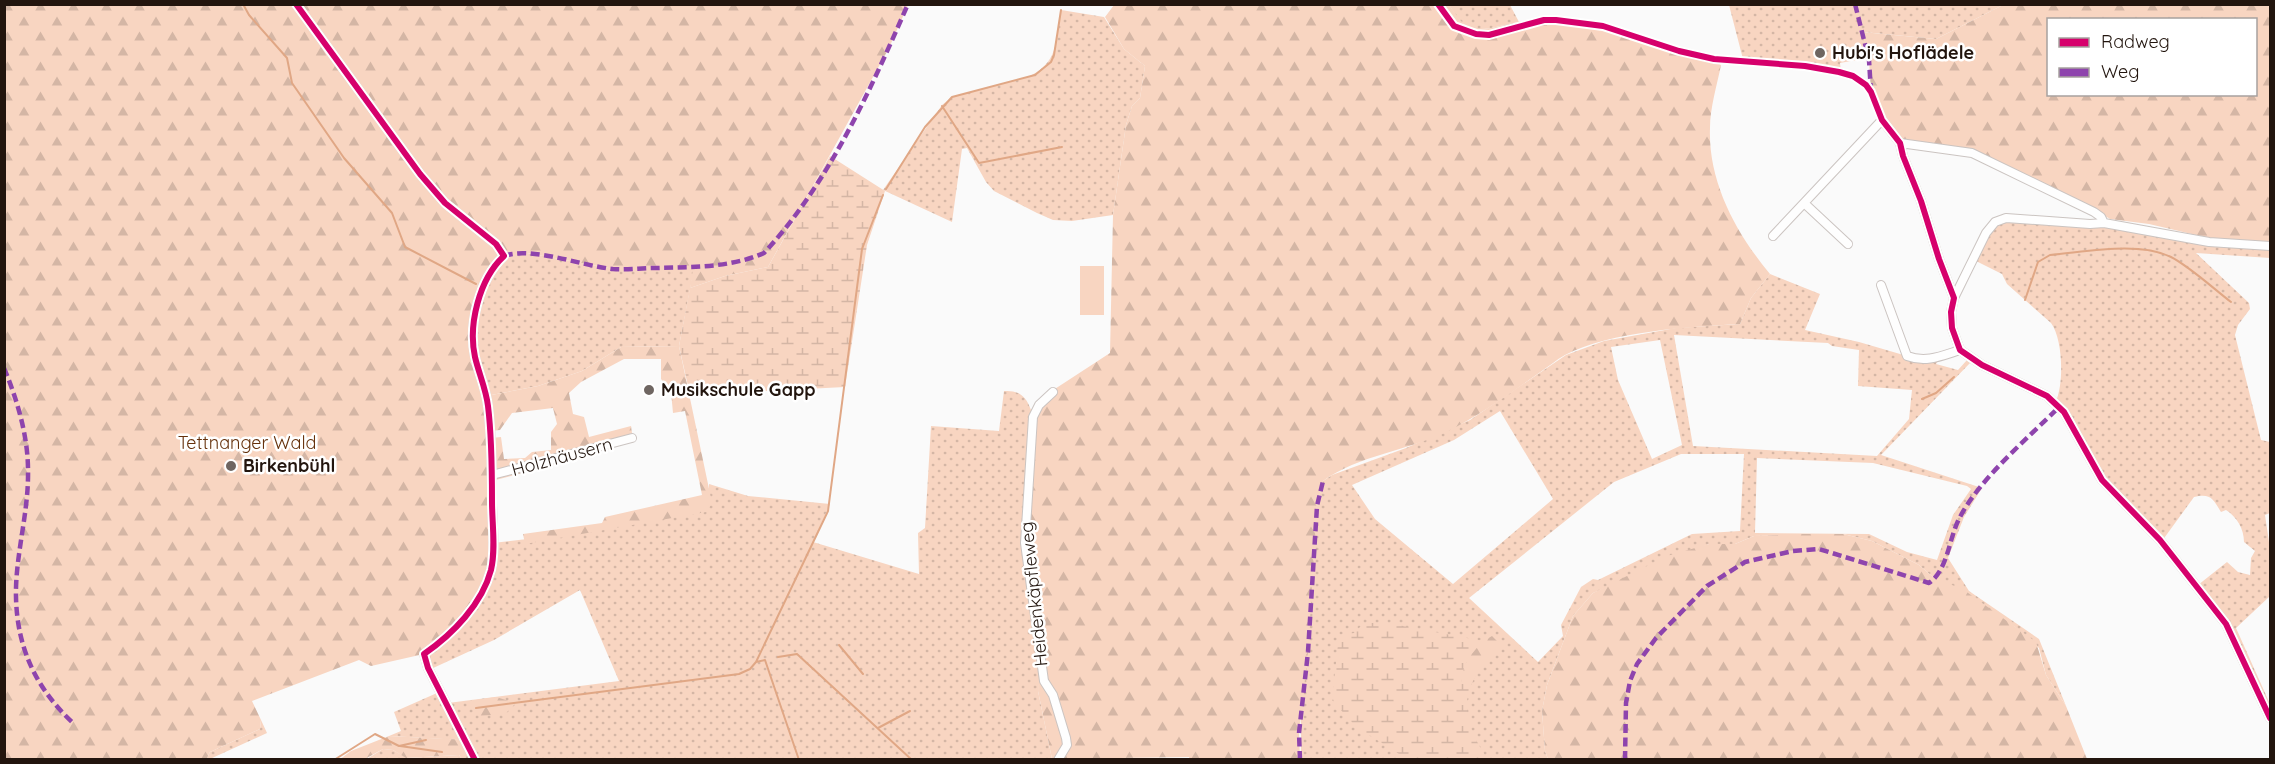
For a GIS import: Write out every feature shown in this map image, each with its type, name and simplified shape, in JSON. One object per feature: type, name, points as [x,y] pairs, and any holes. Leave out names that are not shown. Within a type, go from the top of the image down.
[{"type":"street","points":[[296,4],[420,174],[445,203],[496,244],[504,256],[489,275],[478,301],[473,330],[475,355],[488,405],[492,475],[491,569],[481,595],[466,616],[424,654],[428,668],[475,759]]},
{"type":"street","points":[[1773,236],[1882,120],[1900,143],[1954,298]]},
{"type":"street","points":[[1900,143],[1972,153],[2094,212],[2101,217],[2104,223]]},
{"type":"street","points":[[1803,203],[1848,244]]},
{"type":"street","points":[[2271,246],[2209,242],[2104,223],[2016,218],[1995,222],[1986,233],[1954,298],[1951,312],[1952,328],[1960,350],[1982,365],[2046,396],[2064,412],[2102,480],[2160,540],[2226,624],[2271,718]]},
{"type":"street","points":[[1881,285],[1907,356],[1926,360],[1960,350]]},
{"type":"street","name":"Heidenkäpfleweg","points":[[1053,392],[1039,405],[1033,417],[1025,524],[1026,552],[1044,681],[1053,696],[1067,745],[1058,759]]},
{"type":"street","name":"Holzhäusern","points":[[492,475],[632,438]]},
{"type":"green space","name":"Tettnanger Wald","points":[[4,5],[908,5],[889,48],[768,267],[725,276],[690,288],[693,269],[614,269],[527,253],[512,253],[504,256],[489,275],[473,331],[486,396],[538,386],[582,371],[621,347],[679,346],[712,503],[706,512],[525,544],[523,534],[602,523],[605,517],[702,495],[685,411],[673,413],[671,392],[661,379],[661,359],[624,359],[581,382],[569,393],[573,414],[584,417],[589,437],[631,426],[632,433],[573,460],[492,481],[491,569],[466,616],[424,654],[371,666],[359,660],[252,701],[261,720],[260,729],[210,752],[206,760],[5,759]],"holes":[[[553,408],[557,424],[551,432],[551,450],[532,452],[525,458],[504,459],[501,437],[491,438],[491,431],[500,430],[512,413]]]},
{"type":"green space","points":[[1114,5],[1449,5],[1461,21],[1471,28],[1493,28],[1530,20],[1569,21],[1606,28],[1678,51],[1706,57],[1721,65],[1710,120],[1714,168],[1726,206],[1746,241],[1770,274],[1751,298],[1740,324],[1627,335],[1584,347],[1562,357],[1458,426],[1431,438],[1352,465],[1323,481],[1317,506],[1308,652],[1299,733],[1300,759],[1190,760],[1189,757],[1052,759],[1038,691],[1039,665],[1027,525],[1031,410],[1041,398],[1110,353],[1113,215],[1126,125],[1132,106],[1140,98],[1145,66],[1124,49],[1105,17]]},
{"type":"green space","points":[[1449,5],[1510,5],[1519,22],[1487,29],[1475,29],[1463,23]]},
{"type":"green space","points":[[1729,5],[2003,5],[1936,39],[1863,32],[1868,58],[1840,63],[1841,72],[1805,66],[1744,63]]},
{"type":"green space","points":[[2003,5],[2270,5],[2270,243],[2209,238],[2149,224],[2110,219],[1973,150],[1900,142],[1883,120],[1871,92],[1869,60],[1862,32],[1936,39]]},
{"type":"green space","points":[[1061,10],[1104,17],[1124,49],[1145,66],[1140,98],[1132,106],[1126,125],[1113,215],[1072,221],[1053,220],[1037,213],[994,191],[986,182],[967,148],[962,149],[952,222],[883,190],[942,105],[952,97],[1025,78],[1044,66],[1054,50]]},
{"type":"green space","points":[[830,156],[885,191],[867,245],[845,387],[690,395],[679,346],[690,288],[725,276],[768,267]]},
{"type":"green space","points":[[2007,222],[2131,229],[2172,240],[2270,249],[2270,258],[2196,253],[2249,303],[2250,309],[2238,325],[2235,335],[2261,440],[2270,442],[2270,513],[2265,515],[2270,549],[2270,599],[2269,597],[2236,628],[2270,704],[2270,712],[2231,626],[2198,585],[2227,562],[2238,572],[2250,575],[2251,558],[2255,551],[2244,542],[2241,528],[2233,516],[2226,510],[2221,512],[2213,500],[2204,496],[2194,497],[2162,541],[2104,478],[2056,401],[2059,393],[2061,361],[2058,339],[2051,323],[2007,284],[2002,274],[1976,261],[1991,232],[2000,224]]},
{"type":"green space","points":[[512,253],[527,253],[614,269],[694,269],[679,346],[621,347],[582,371],[538,386],[486,396],[475,355],[478,301],[504,256]]},
{"type":"green space","points":[[1080,266],[1104,266],[1104,315],[1080,315]]},
{"type":"green space","points":[[1770,274],[1820,294],[1805,330],[1859,342],[1924,361],[1939,359],[1936,364],[1958,370],[1967,360],[1970,363],[1881,455],[1982,488],[1964,517],[1948,558],[1969,591],[2039,639],[2066,706],[2046,675],[2039,648],[2015,627],[1933,577],[1919,565],[1872,541],[1843,534],[1754,536],[1735,544],[1709,544],[1593,593],[1573,616],[1547,685],[1542,711],[1545,751],[1548,759],[1301,760],[1301,710],[1317,506],[1323,481],[1332,475],[1406,448],[1470,420],[1566,355],[1604,341],[1676,328],[1740,324],[1751,298]],"holes":[[[1674,335],[1828,343],[1832,346],[1859,350],[1858,386],[1912,390],[1909,419],[1877,456],[1693,446]],[[1660,340],[1682,445],[1652,459],[1618,380],[1611,347]],[[1500,411],[1553,499],[1453,584],[1375,519],[1352,485],[1454,440]],[[1681,454],[1744,454],[1740,531],[1692,534],[1598,580],[1593,579],[1581,587],[1561,625],[1563,636],[1538,662],[1469,598],[1614,482]],[[1757,458],[1873,463],[1967,486],[1971,489],[1953,515],[1937,560],[1907,552],[1869,534],[1755,533]]]},
{"type":"green space","points":[[1004,391],[1021,395],[1031,410],[1027,525],[1042,663],[1038,691],[1052,759],[479,759],[448,703],[619,681],[580,590],[494,640],[431,669],[424,654],[493,543],[544,537],[709,500],[709,484],[748,496],[830,504],[813,542],[919,574],[918,533],[925,528],[931,426],[999,431]]},
{"type":"green space","points":[[1843,534],[1872,541],[1919,565],[1933,577],[1964,590],[2036,642],[2046,675],[2066,706],[2087,759],[1548,759],[1545,751],[1542,711],[1547,685],[1573,616],[1593,593],[1667,556],[1709,544],[1735,544],[1754,536]]},
{"type":"green space","points":[[1364,623],[1387,623],[1483,641],[1468,660],[1463,670],[1461,683],[1471,685],[1466,704],[1472,733],[1487,759],[1401,759],[1399,754],[1355,726],[1332,700],[1339,635],[1354,633]]},
{"type":"green space","points":[[1492,636],[1499,643],[1499,652],[1483,662],[1471,685],[1461,683],[1470,656]]},
{"type":"green space","points":[[437,693],[461,740],[389,736],[401,731],[394,712]]},
{"type":"green space","points":[[496,697],[516,703],[505,714],[480,716],[473,708],[476,700]]},
{"type":"green space","points":[[261,720],[267,733],[206,760],[210,752],[260,729]]},
{"type":"green space","points":[[389,736],[468,740],[479,759],[462,759],[459,755],[406,758],[393,750],[383,749],[365,759],[339,760],[351,751]]},
{"type":"green space","points":[[383,749],[393,750],[407,758],[459,755],[462,759],[365,760]]},
{"type":"waterway","points":[[243,4],[249,15],[287,58],[292,83],[344,158],[392,213],[405,247],[476,284]]},
{"type":"waterway","points":[[886,189],[925,127],[952,97],[1035,75],[1051,62],[1061,10]]},
{"type":"waterway","points":[[942,106],[979,163],[1062,147]]},
{"type":"waterway","points":[[476,708],[739,674],[750,669],[756,662],[828,511],[862,249],[883,195]]},
{"type":"waterway","points":[[2025,300],[2038,262],[2050,255],[2128,249],[2158,252],[2171,257],[2231,302]]},
{"type":"waterway","points":[[1922,399],[1936,393],[1954,377]]},
{"type":"waterway","points":[[839,645],[863,674]]},
{"type":"waterway","points":[[778,657],[797,654],[912,760]]},
{"type":"waterway","points":[[756,662],[765,660],[799,760]]},
{"type":"waterway","points":[[878,728],[910,711]]},
{"type":"waterway","points":[[334,760],[375,734],[399,746],[426,740]]},
{"type":"waterway","points":[[400,746],[442,752]]},
{"type":"marked path","points":[[504,256],[528,253],[601,267],[624,269],[710,266],[738,262],[764,253],[809,197],[846,135],[879,70],[908,4]]},
{"type":"marked path","points":[[1855,4],[1869,60],[1871,92]]},
{"type":"marked path","points":[[4,368],[21,418],[28,457],[28,486],[16,581],[20,633],[31,666],[39,681],[59,709],[72,722]]},
{"type":"marked path","points":[[1625,760],[1626,703],[1630,681],[1637,664],[1656,638],[1707,586],[1745,562],[1793,551],[1819,549],[1929,583],[1940,571],[1958,521],[1977,491],[2059,407]]},
{"type":"marked path","points":[[1300,760],[1299,733],[1308,652],[1317,506],[1323,481]]},
{"type":"cycle path","points":[[296,4],[420,174],[445,203],[496,244],[504,256],[495,266],[482,290],[473,331],[475,357],[487,400],[490,430],[494,545],[491,570],[481,595],[465,617],[456,628],[424,654],[428,668],[475,760]]},
{"type":"cycle path","points":[[1438,4],[1454,26],[1476,34],[1489,35],[1544,20],[1603,26],[1679,51],[1714,59],[1805,66],[1853,76],[1866,85],[1882,120],[1900,143],[1921,201],[1954,298],[1951,312],[1952,328],[1960,350],[1982,365],[2047,396],[2064,412],[2102,480],[2160,540],[2226,624],[2270,718]]},
{"type":"place","name":"Hubi's Hoflädele","points":[[1820,53]]},
{"type":"place","name":"Musikschule Gapp","points":[[649,390]]},
{"type":"place","name":"Birkenbühl","points":[[231,466]]}]
